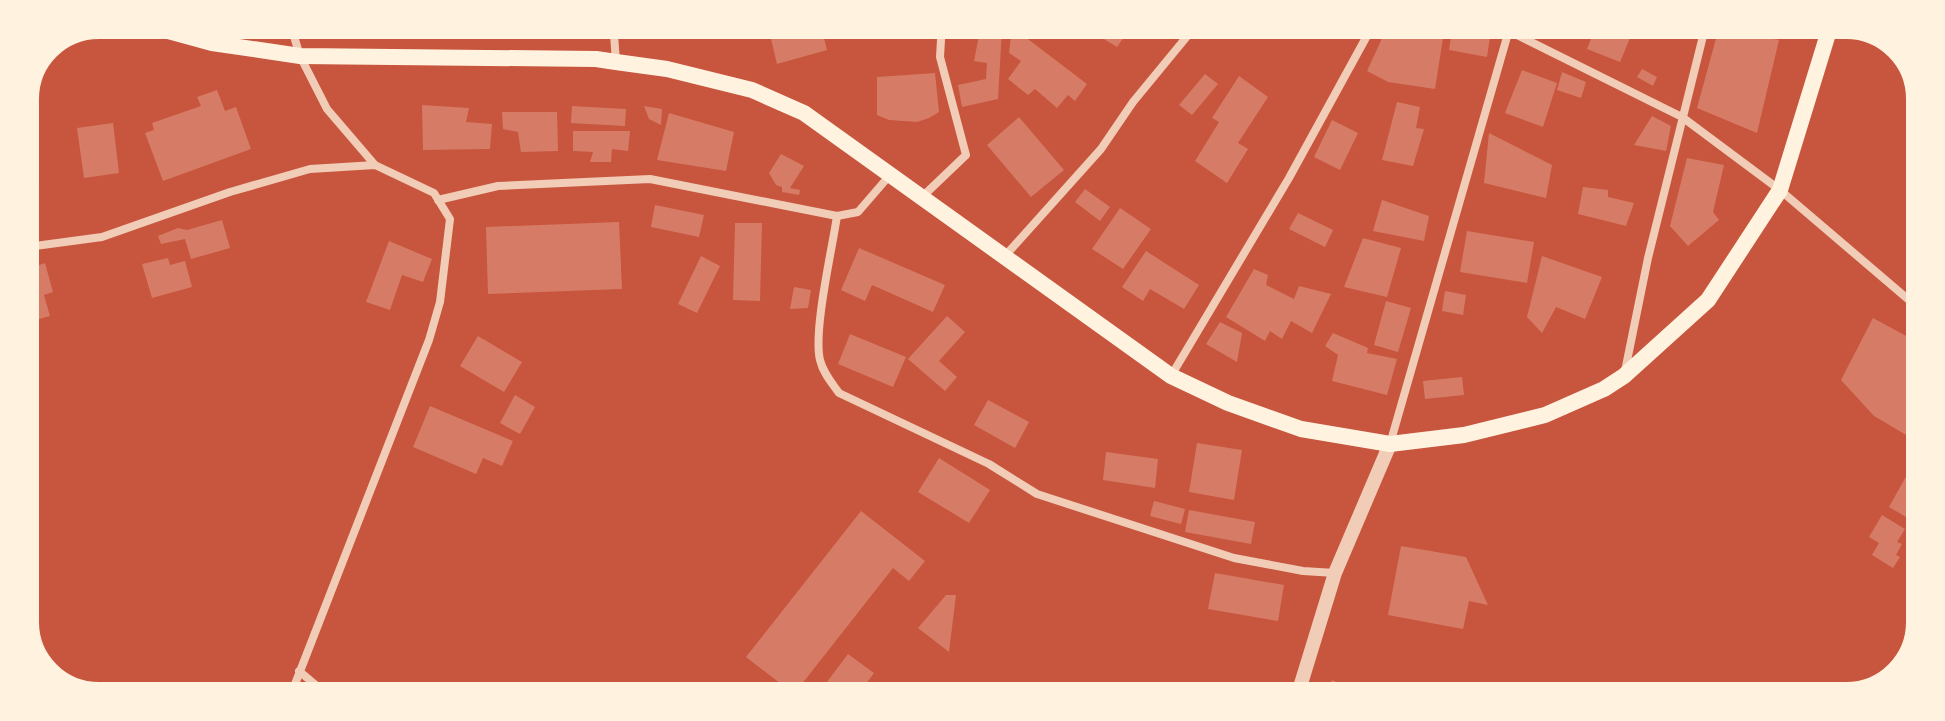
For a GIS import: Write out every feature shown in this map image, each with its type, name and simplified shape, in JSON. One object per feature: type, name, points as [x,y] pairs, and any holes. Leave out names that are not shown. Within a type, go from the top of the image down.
[{"type":"main road","points":[[179,34],[212,43],[300,56],[596,59],[667,69],[752,90],[804,113],[1171,376],[1228,403],[1301,429],[1390,444],[1464,435],[1545,415],[1604,389],[1624,376],[1708,300],[1780,190],[1828,34]]},
{"type":"street","points":[[293,34],[300,56],[327,109],[375,165],[434,193],[450,219],[440,302],[433,327],[293,687]]},
{"type":"street","points":[[614,34],[616,62]]},
{"type":"street","points":[[921,198],[966,155],[940,57],[941,34]]},
{"type":"street","points":[[1004,258],[1101,149],[1133,102],[1189,34]]},
{"type":"street","points":[[1171,376],[1289,178],[1368,34]]},
{"type":"street","points":[[1300,687],[1335,573],[1390,444],[1508,34]]},
{"type":"street","points":[[1523,34],[1682,117],[1780,190],[1911,302]]},
{"type":"street","points":[[1624,376],[1648,258],[1703,34]]},
{"type":"street","points":[[34,246],[102,237],[230,192],[310,169],[375,165]]},
{"type":"street","points":[[438,200],[498,186],[650,179],[837,216],[858,212],[890,175]]},
{"type":"street","points":[[837,216],[819,338],[820,360],[839,393],[989,464],[1037,494],[1234,558],[1303,571],[1335,573]]},
{"type":"street","points":[[299,671],[318,687]]},
{"type":"building","points":[[770,34],[823,34],[827,50],[777,64]]},
{"type":"building","points":[[979,34],[1002,34],[998,99],[962,107],[958,85],[986,79],[987,63],[974,61]]},
{"type":"building","points":[[1011,34],[1021,34],[1087,84],[1075,101],[1068,95],[1057,108],[1035,89],[1028,95],[1008,79],[1021,61],[1009,53]]},
{"type":"building","points":[[1096,34],[1126,34],[1117,47]]},
{"type":"building","points":[[1384,34],[1444,34],[1435,89],[1388,82],[1367,71]]},
{"type":"building","points":[[1451,34],[1490,37],[1487,57],[1449,50]]},
{"type":"building","points":[[1593,34],[1632,34],[1620,62],[1587,49]]},
{"type":"building","points":[[1717,34],[1753,34],[1779,40],[1757,133],[1697,108]]},
{"type":"building","points":[[1642,69],[1657,77],[1653,86],[1637,77]]},
{"type":"building","points":[[1522,70],[1557,83],[1543,127],[1505,113]]},
{"type":"building","points":[[1562,72],[1586,82],[1581,98],[1557,90]]},
{"type":"building","points":[[935,73],[939,112],[917,122],[889,120],[877,115],[877,77]]},
{"type":"building","points":[[1205,74],[1218,84],[1192,115],[1179,105]]},
{"type":"building","points":[[1239,76],[1268,97],[1238,143],[1248,149],[1227,183],[1195,161],[1219,122],[1212,118]]},
{"type":"building","points":[[217,90],[225,111],[236,107],[251,149],[163,181],[145,133],[154,130],[152,123],[201,106],[197,97]]},
{"type":"building","points":[[1397,102],[1420,107],[1416,128],[1424,129],[1413,166],[1382,160]]},
{"type":"building","points":[[422,105],[469,108],[466,122],[492,124],[490,149],[423,150]]},
{"type":"building","points":[[572,106],[626,109],[625,126],[571,123]]},
{"type":"building","points":[[644,106],[662,109],[661,125],[649,119]]},
{"type":"building","points":[[502,112],[557,112],[558,151],[521,152],[518,132],[503,129]]},
{"type":"building","points":[[669,113],[734,132],[726,171],[657,160]]},
{"type":"building","points":[[1652,116],[1671,126],[1666,151],[1634,145]]},
{"type":"building","points":[[1019,117],[1064,170],[1031,197],[987,145]]},
{"type":"building","points":[[1332,120],[1358,133],[1340,170],[1314,157]]},
{"type":"building","points":[[113,123],[119,173],[84,178],[77,128]]},
{"type":"building","points":[[573,131],[630,131],[628,151],[612,149],[611,162],[590,162],[593,152],[573,151]]},
{"type":"building","points":[[1489,133],[1552,165],[1546,198],[1484,183]]},
{"type":"building","points":[[781,154],[804,166],[790,188],[800,190],[799,195],[782,192],[782,187],[776,185],[769,173]]},
{"type":"building","points":[[1687,158],[1724,165],[1713,212],[1719,220],[1688,246],[1670,226]]},
{"type":"building","points":[[1583,187],[1608,190],[1608,197],[1634,203],[1626,226],[1578,214]]},
{"type":"building","points":[[1085,189],[1110,207],[1100,221],[1075,202]]},
{"type":"building","points":[[1382,200],[1429,216],[1424,241],[1373,231]]},
{"type":"building","points":[[655,205],[704,215],[699,237],[651,227]]},
{"type":"building","points":[[1120,208],[1151,229],[1123,269],[1092,249]]},
{"type":"building","points":[[1298,213],[1333,230],[1325,247],[1289,229]]},
{"type":"building","points":[[222,220],[230,248],[191,259],[185,239],[161,244],[158,236],[178,228],[187,230]]},
{"type":"building","points":[[619,222],[622,289],[488,294],[486,227]]},
{"type":"building","points":[[735,223],[762,223],[760,301],[733,300]]},
{"type":"building","points":[[1467,231],[1534,242],[1527,283],[1460,272]]},
{"type":"building","points":[[1363,238],[1401,248],[1387,297],[1344,287]]},
{"type":"building","points":[[389,241],[432,259],[423,282],[402,275],[390,310],[366,302]]},
{"type":"building","points":[[859,248],[945,285],[933,312],[872,285],[865,301],[841,290]]},
{"type":"building","points":[[1146,251],[1199,285],[1184,309],[1150,289],[1143,301],[1122,287]]},
{"type":"building","points":[[701,256],[720,266],[697,313],[678,304]]},
{"type":"building","points":[[1542,256],[1602,277],[1585,319],[1556,307],[1542,333],[1527,317]]},
{"type":"building","points":[[168,258],[170,265],[185,261],[192,287],[152,298],[142,264]]},
{"type":"building","points":[[45,263],[53,292],[44,295],[50,316],[34,320],[34,267]]},
{"type":"building","points":[[1254,269],[1268,275],[1266,285],[1294,299],[1299,286],[1331,294],[1312,333],[1291,321],[1282,339],[1270,331],[1265,341],[1226,317]]},
{"type":"building","points":[[794,287],[811,290],[808,308],[790,309]]},
{"type":"building","points":[[1445,291],[1466,295],[1463,315],[1442,311]]},
{"type":"building","points":[[1386,301],[1411,308],[1398,352],[1374,345]]},
{"type":"building","points":[[947,316],[965,332],[939,361],[957,377],[945,391],[908,359]]},
{"type":"building","points":[[1873,318],[1911,339],[1911,438],[1874,416],[1841,380]]},
{"type":"building","points":[[1220,322],[1242,333],[1237,362],[1206,344]]},
{"type":"building","points":[[1333,333],[1368,348],[1367,353],[1397,359],[1387,395],[1332,381],[1338,355],[1325,346]]},
{"type":"building","points":[[850,334],[906,357],[893,387],[838,364]]},
{"type":"building","points":[[478,336],[522,362],[504,392],[460,366]]},
{"type":"building","points":[[1462,377],[1464,395],[1425,399],[1423,381]]},
{"type":"building","points":[[515,395],[535,407],[520,434],[500,423]]},
{"type":"building","points":[[988,400],[1029,422],[1015,448],[974,425]]},
{"type":"building","points":[[430,406],[513,441],[502,466],[483,458],[476,474],[413,447]]},
{"type":"building","points":[[1197,443],[1242,450],[1234,500],[1189,492]]},
{"type":"building","points":[[1106,452],[1158,459],[1155,488],[1103,480]]},
{"type":"building","points":[[939,458],[990,490],[969,523],[918,492]]},
{"type":"building","points":[[1909,471],[1911,520],[1889,507]]},
{"type":"building","points":[[1154,501],[1185,509],[1181,524],[1150,516]]},
{"type":"building","points":[[1189,510],[1255,522],[1251,544],[1185,532]]},
{"type":"building","points":[[861,511],[925,561],[909,581],[893,568],[800,687],[785,687],[746,657]]},
{"type":"building","points":[[1882,515],[1905,529],[1897,542],[1902,544],[1896,555],[1900,557],[1893,568],[1872,555],[1879,543],[1869,537]]},
{"type":"building","points":[[1401,546],[1466,557],[1488,605],[1469,601],[1463,629],[1388,615]]},
{"type":"building","points":[[1215,573],[1284,585],[1278,621],[1208,609]]},
{"type":"building","points":[[946,595],[956,595],[949,652],[918,628]]},
{"type":"building","points":[[848,654],[874,673],[864,687],[823,687]]},
{"type":"building","points":[[1332,680],[1347,687],[1329,687]]}]
